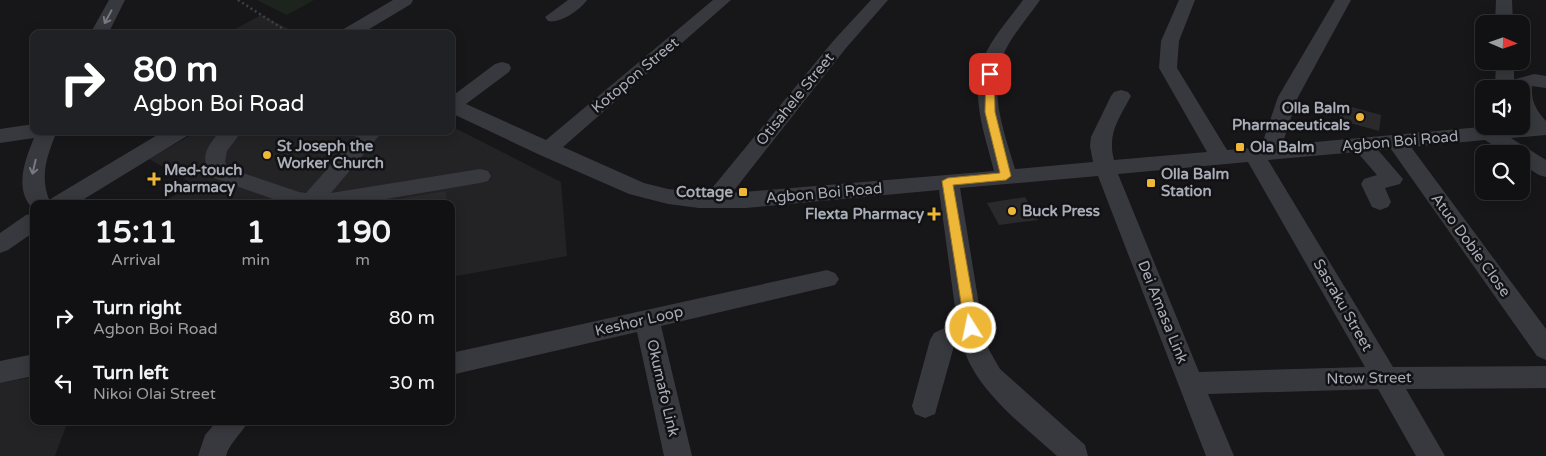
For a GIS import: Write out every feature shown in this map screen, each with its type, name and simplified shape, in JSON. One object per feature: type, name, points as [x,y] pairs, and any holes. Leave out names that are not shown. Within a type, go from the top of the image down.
[{"type":"street","points":[[101,30],[116,0]]},
{"type":"street","points":[[355,30],[405,0]]},
{"type":"street","points":[[554,17],[579,0]]},
{"type":"street","name":"Kotopon Street","points":[[548,150],[723,0]]},
{"type":"street","name":"Otisahele Street","points":[[714,200],[840,44],[880,0]]},
{"type":"street","points":[[1006,176],[990,112],[990,74],[993,60],[1005,36],[1032,0]]},
{"type":"street","points":[[1187,0],[1170,35],[1166,55],[1168,68],[1221,157]]},
{"type":"street","points":[[1256,153],[1343,0]]},
{"type":"street","points":[[1504,0],[1504,15]]},
{"type":"street","points":[[455,103],[502,68]]},
{"type":"street","points":[[1544,128],[1524,108],[1521,96],[1523,83],[1534,80],[1546,82]]},
{"type":"street","name":"Dei Amasa Link","points":[[1121,96],[1100,141],[1105,168],[1220,456]]},
{"type":"street","name":"Agbon Boi Road","points":[[455,106],[637,189],[677,199],[714,200],[762,199],[1475,133]]},
{"type":"street","name":"Agbon Boi Road","points":[[1530,129],[1544,128]]},
{"type":"street","points":[[0,136],[30,132]]},
{"type":"street","points":[[38,200],[32,178],[32,167],[45,135]]},
{"type":"street","points":[[66,200],[173,135]]},
{"type":"street","points":[[228,135],[218,146],[214,162],[215,168],[221,173],[304,200]]},
{"type":"street","points":[[312,200],[369,135]]},
{"type":"street","points":[[1505,135],[1546,170]]},
{"type":"street","name":"Atuo Dobie Close","points":[[1396,141],[1546,349]]},
{"type":"street","points":[[1362,144],[1392,179],[1372,184],[1380,202]]},
{"type":"street","name":"Sasraku Street","points":[[1256,153],[1432,456]]},
{"type":"street","points":[[332,200],[480,176]]},
{"type":"street","points":[[948,181],[976,349],[991,377],[1075,454]]},
{"type":"street","points":[[55,200],[94,182]]},
{"type":"street","points":[[0,225],[30,211]]},
{"type":"street","points":[[0,244],[30,224]]},
{"type":"street","name":"Keshor Loop","points":[[455,363],[827,279]]},
{"type":"street","name":"Okumafo Link","points":[[648,319],[678,456]]},
{"type":"street","points":[[925,406],[943,340],[971,328]]},
{"type":"street","points":[[0,372],[30,366]]},
{"type":"street","name":"Ntow Street","points":[[1192,383],[1546,376]]},
{"type":"street","points":[[212,456],[215,444],[231,425]]},
{"type":"path","points":[[238,0],[284,30]]},
{"type":"shaded area","points":[[257,0],[314,0],[287,15]]},
{"type":"shaded area","points":[[261,15],[291,30],[233,30]]},
{"type":"shaded area","points":[[455,128],[561,182],[567,256],[455,276],[455,200],[167,200],[193,184],[149,159],[191,135],[455,135]]},
{"type":"shaded area","points":[[30,378],[30,425],[67,425],[55,456],[0,456],[0,383]]},
{"type":"building","name":"Olla Balm Pharmaceuticals","points":[[1341,104],[1381,115],[1379,131],[1339,120]]},
{"type":"building","points":[[446,191],[446,200],[403,200],[403,198]]},
{"type":"building","name":"Buck Press","points":[[1025,197],[1038,220],[999,225],[987,203]]},
{"type":"place","name":"Olla Balm Pharmaceuticals","points":[[1360,117]]},
{"type":"place","name":"Ola Balm","points":[[1240,147]]},
{"type":"place","name":"St Joseph the Worker Church","points":[[267,155]]},
{"type":"place","name":"Med-touch pharmacy","points":[[154,179]]},
{"type":"place","name":"Olla Balm Station","points":[[1151,183]]},
{"type":"place","name":"Cottage","points":[[743,192]]},
{"type":"place","name":"Buck Press","points":[[1012,211]]},
{"type":"place","name":"Flexta Pharmacy","points":[[934,214]]},
{"type":"route","points":[[971,328],[948,181],[1006,176],[990,112],[988,92],[990,74]]}]
